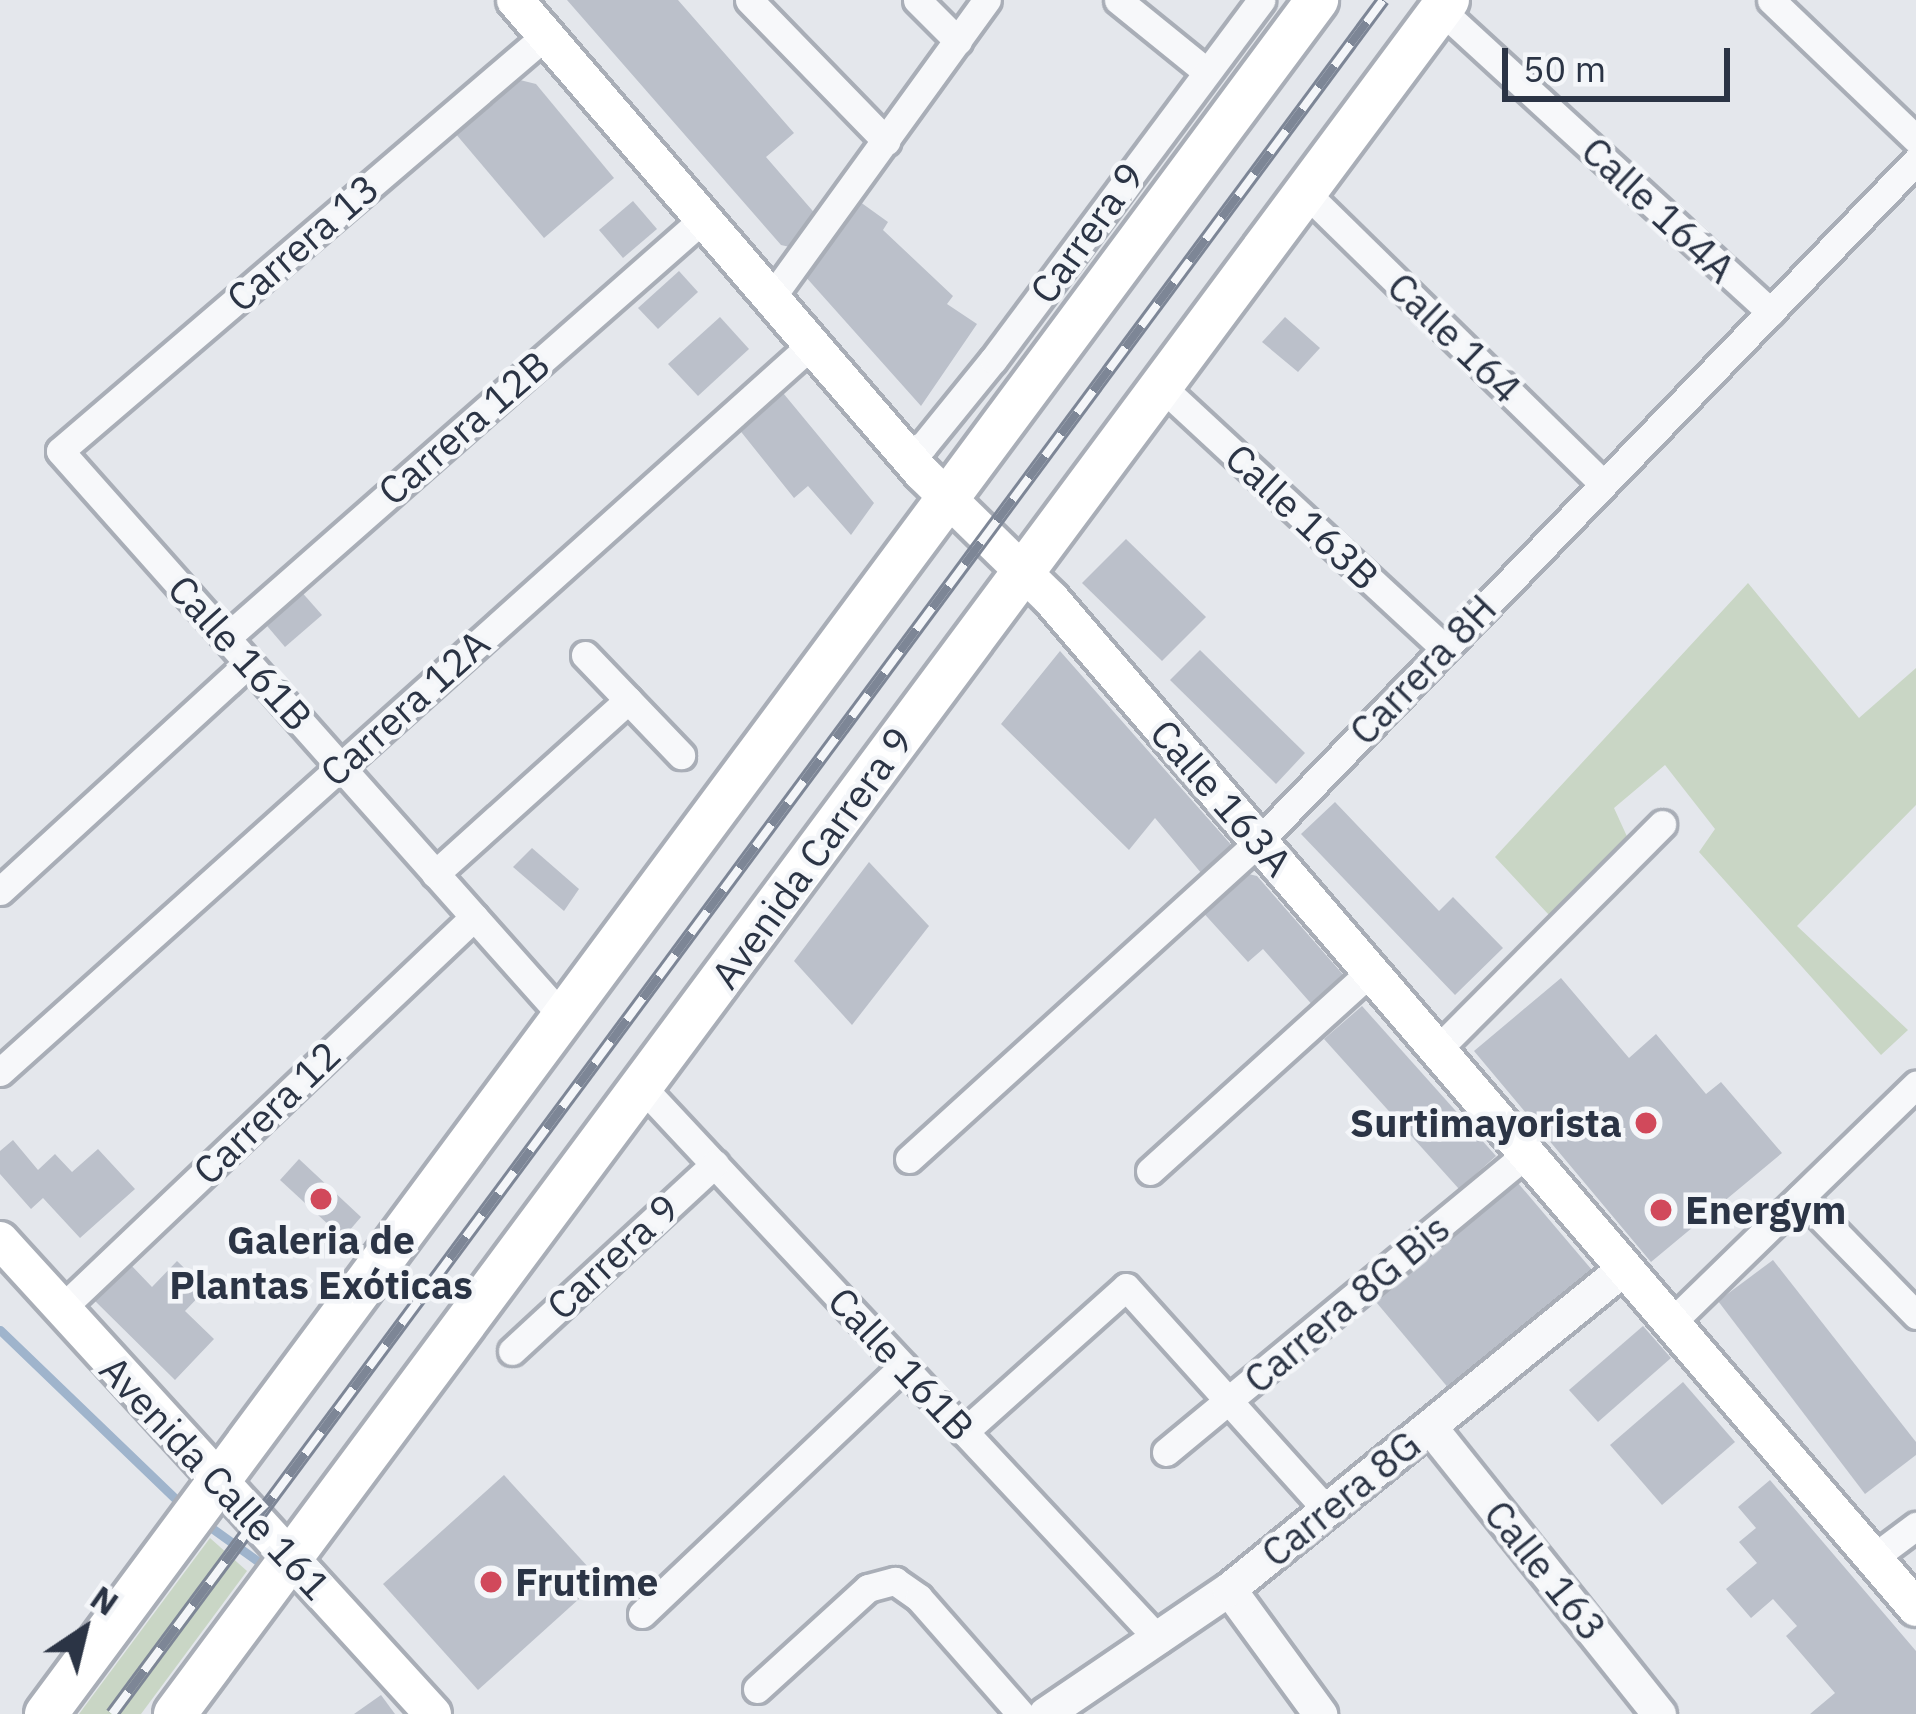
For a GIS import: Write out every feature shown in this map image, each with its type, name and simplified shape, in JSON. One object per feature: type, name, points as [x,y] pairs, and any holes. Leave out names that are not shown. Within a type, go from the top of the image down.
[{"type":"main road","name":"Calle 163A","points":[[515,0],[903,452],[1023,571],[1916,1608]]},
{"type":"main road","points":[[46,1714],[1317,0]]},
{"type":"main road","name":"Avenida Carrera 9","points":[[175,1714],[644,1089],[1444,5]]},
{"type":"main road","name":"Avenida Calle 161","points":[[0,1240],[433,1714]]},
{"type":"street","points":[[749,0],[886,141]]},
{"type":"street","points":[[917,0],[958,41]]},
{"type":"street","points":[[771,298],[987,0]]},
{"type":"street","points":[[1118,0],[1207,72]]},
{"type":"street","name":"Carrera 9","points":[[903,452],[923,446],[993,360],[1261,0]]},
{"type":"street","points":[[1771,0],[1916,139]]},
{"type":"street","name":"Calle 164A","points":[[1444,5],[1770,312]]},
{"type":"street","name":"Carrera 13","points":[[60,451],[545,36]]},
{"type":"street","name":"Carrera 8H","points":[[909,1159],[1258,842],[1916,161]]},
{"type":"street","name":"Calle 164","points":[[1305,192],[1603,484]]},
{"type":"street","name":"Carrera 12B","points":[[226,638],[703,219]]},
{"type":"street","name":"Carrera 12A","points":[[0,1072],[811,345]]},
{"type":"street","name":"Calle 163B","points":[[1161,386],[1444,648]]},
{"type":"street","name":"Calle 161B","points":[[60,451],[563,1017]]},
{"type":"street","points":[[585,655],[681,755]]},
{"type":"street","points":[[0,891],[249,663]]},
{"type":"street","points":[[435,874],[628,700]]},
{"type":"street","points":[[1437,1050],[1661,824]]},
{"type":"street","name":"Carrera 12","points":[[60,1310],[474,917]]},
{"type":"street","points":[[1150,1171],[1370,972]]},
{"type":"street","points":[[1671,1323],[1916,1085]]},
{"type":"street","name":"Calle 161B","points":[[644,1089],[1159,1640]]},
{"type":"street","name":"Carrera 8G Bis","points":[[1166,1452],[1526,1154]]},
{"type":"street","name":"Carrera 9","points":[[512,1351],[715,1164]]},
{"type":"street","points":[[1801,1197],[1916,1315]]},
{"type":"street","name":"Carrera 8G","points":[[1045,1714],[1228,1589],[1624,1268]]},
{"type":"street","points":[[964,1432],[1126,1287],[1328,1510]]},
{"type":"street","points":[[642,1614],[903,1366]]},
{"type":"street","name":"Calle 163","points":[[1430,1427],[1659,1714]]},
{"type":"street","points":[[1873,1558],[1916,1526]]},
{"type":"street","points":[[757,1690],[868,1588],[895,1582],[920,1598],[1021,1714]]},
{"type":"street","points":[[1228,1589],[1319,1714]]},
{"type":"green space","points":[[1748,583],[1859,718],[1916,668],[1916,805],[1797,926],[1908,1030],[1881,1055],[1699,852],[1715,829],[1665,765],[1614,808],[1630,843],[1549,915],[1495,857]]},
{"type":"green space","points":[[210,1538],[247,1571],[141,1714],[79,1714]]},
{"type":"building","points":[[567,0],[678,0],[794,133],[766,157],[818,217],[794,248],[781,245]]},
{"type":"building","points":[[520,80],[536,84],[614,178],[544,238],[455,133]]},
{"type":"building","points":[[856,199],[888,222],[883,230],[953,296],[947,304],[977,324],[921,406],[804,275]]},
{"type":"building","points":[[633,201],[657,229],[623,258],[599,230]]},
{"type":"building","points":[[679,271],[698,292],[658,329],[638,308]]},
{"type":"building","points":[[720,317],[749,349],[698,396],[668,364]]},
{"type":"building","points":[[1285,317],[1320,348],[1298,372],[1262,342]]},
{"type":"building","points":[[774,382],[874,503],[851,535],[808,486],[794,498],[730,418]]},
{"type":"building","points":[[1126,539],[1206,617],[1162,661],[1082,583]]},
{"type":"building","points":[[299,589],[322,615],[285,647],[262,620]]},
{"type":"building","points":[[1200,650],[1305,753],[1276,784],[1170,680]]},
{"type":"building","points":[[1060,651],[1234,848],[1202,874],[1155,818],[1129,850],[1001,724]]},
{"type":"building","points":[[1335,802],[1439,911],[1453,897],[1503,948],[1455,995],[1301,834]]},
{"type":"building","points":[[532,848],[579,889],[564,911],[513,867]]},
{"type":"building","points":[[869,862],[929,926],[852,1025],[794,961]]},
{"type":"building","points":[[1240,872],[1257,876],[1347,979],[1315,1008],[1263,949],[1248,962],[1199,908]]},
{"type":"building","name":"Surtimayorista","points":[[1561,978],[1629,1058],[1656,1034],[1706,1094],[1721,1082],[1782,1153],[1651,1262],[1474,1051]]},
{"type":"building","points":[[1362,1006],[1496,1156],[1459,1189],[1324,1039]]},
{"type":"building","points":[[13,1140],[38,1170],[55,1154],[72,1172],[98,1149],[135,1189],[80,1238],[43,1198],[31,1209],[0,1174],[0,1151]]},
{"type":"building","name":"Galeria de Plantas Exóticas","points":[[299,1159],[361,1217],[343,1238],[280,1180]]},
{"type":"building","points":[[1512,1176],[1592,1270],[1450,1390],[1371,1296]]},
{"type":"building","points":[[1773,1260],[1916,1442],[1916,1455],[1865,1494],[1718,1301]]},
{"type":"building","points":[[177,1261],[206,1289],[185,1311],[214,1339],[175,1380],[93,1299],[130,1264],[152,1287]]},
{"type":"building","points":[[1643,1326],[1671,1358],[1598,1422],[1569,1390]]},
{"type":"building","points":[[1683,1382],[1735,1442],[1662,1505],[1610,1445]]},
{"type":"building","name":"Frutime","points":[[504,1475],[600,1580],[478,1690],[383,1584]]},
{"type":"building","points":[[1770,1480],[1916,1651],[1916,1714],[1810,1714],[1835,1693],[1786,1636],[1797,1626],[1773,1599],[1751,1618],[1726,1589],[1757,1563],[1739,1542],[1756,1528],[1738,1507]]},
{"type":"building","points":[[381,1695],[395,1714],[354,1714]]},
{"type":"waterway","points":[[0,1330],[184,1507]]},
{"type":"waterway","points":[[202,1521],[266,1567]]},
{"type":"railway","points":[[112,1714],[1383,0]]},
{"type":"place","name":"Surtimayorista","points":[[1646,1123]]},
{"type":"place","name":"Galeria de Plantas Exóticas","points":[[321,1199]]},
{"type":"place","name":"Energym","points":[[1661,1210]]},
{"type":"place","name":"Frutime","points":[[491,1582]]}]
